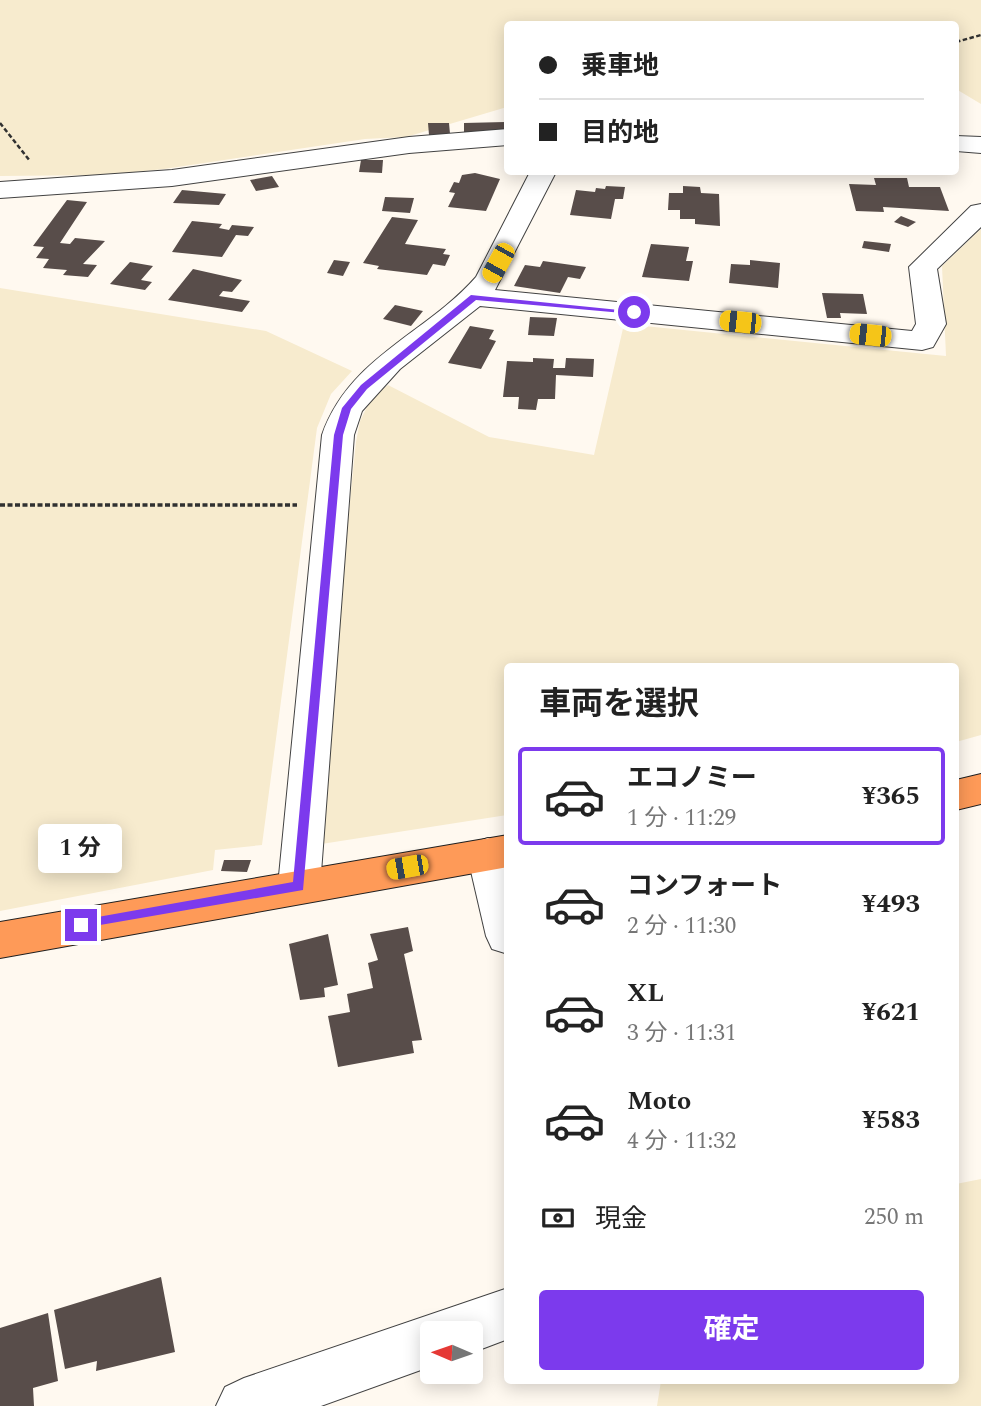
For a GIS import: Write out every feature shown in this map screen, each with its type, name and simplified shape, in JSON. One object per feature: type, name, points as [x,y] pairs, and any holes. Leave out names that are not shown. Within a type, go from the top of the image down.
[{"type":"highway","points":[[959,794],[981,789]]},
{"type":"highway","points":[[0,940],[498,852]]},
{"type":"street","points":[[0,190],[172,178],[409,145],[504,137]]},
{"type":"street","points":[[959,144],[981,145]]},
{"type":"street","points":[[299,886],[338,435],[347,408],[389,363],[474,297],[489,279],[542,175]]},
{"type":"street","points":[[474,297],[922,341],[931,324],[923,267],[981,212]]},
{"type":"street","points":[[498,852],[504,902]]},
{"type":"street","points":[[483,1323],[504,1315]]},
{"type":"street","points":[[244,1406],[420,1344]]},
{"type":"path","points":[[959,41],[981,35]]},
{"type":"path","points":[[0,123],[49,185]]},
{"type":"path","points":[[0,505],[331,505]]},
{"type":"shaded area","points":[[0,0],[981,0],[981,104],[959,91],[959,21],[504,21],[504,108],[406,137],[365,139],[107,175],[0,176]]},
{"type":"shaded area","points":[[981,229],[981,735],[959,741],[959,663],[504,663],[504,815],[315,845],[356,442],[360,421],[372,397],[388,385],[489,437],[594,455],[624,324],[946,356],[942,266]]},
{"type":"shaded area","points":[[0,288],[266,331],[352,371],[331,394],[317,428],[262,845],[215,850],[213,870],[0,911]]},
{"type":"shaded area","points":[[981,1179],[981,1406],[657,1406],[661,1384],[959,1384],[959,1183]]},
{"type":"building","points":[[504,122],[504,132],[464,133],[464,123]]},
{"type":"building","points":[[428,123],[449,123],[450,134],[429,135]]},
{"type":"building","points":[[361,160],[383,160],[382,173],[359,172]]},
{"type":"building","points":[[475,173],[500,179],[486,211],[448,207],[455,193],[449,192],[454,182],[459,183],[462,175]]},
{"type":"building","points":[[272,176],[279,187],[256,191],[250,180]]},
{"type":"building","points":[[874,178],[907,178],[909,187],[940,187],[949,211],[883,207],[884,212],[856,211],[849,184],[876,185]]},
{"type":"building","points":[[606,186],[625,187],[623,199],[615,199],[611,219],[570,215],[576,190],[595,192],[596,188],[605,189]]},
{"type":"building","points":[[683,186],[700,187],[701,193],[719,194],[720,226],[695,224],[695,219],[680,219],[680,210],[668,210],[669,193],[683,193]]},
{"type":"building","points":[[182,190],[226,194],[219,205],[173,203]]},
{"type":"building","points":[[385,197],[414,198],[410,213],[382,211]]},
{"type":"building","points":[[67,200],[87,202],[60,243],[70,244],[75,238],[105,241],[83,264],[97,265],[88,277],[63,275],[67,270],[43,268],[49,259],[36,258],[44,247],[33,246]]},
{"type":"building","points":[[901,216],[916,222],[908,227],[894,222]]},
{"type":"building","points":[[392,217],[418,220],[405,244],[446,249],[443,254],[450,255],[445,266],[433,264],[427,275],[377,269],[379,266],[363,263]]},
{"type":"building","points":[[192,221],[222,224],[219,228],[229,230],[232,225],[254,227],[248,236],[236,235],[222,257],[172,252]]},
{"type":"building","points":[[864,241],[891,244],[889,252],[862,248]]},
{"type":"building","points":[[651,244],[689,247],[686,261],[693,261],[689,281],[642,277]]},
{"type":"building","points":[[334,260],[350,262],[343,276],[327,273]]},
{"type":"building","points":[[750,260],[780,263],[778,288],[729,283],[731,264],[750,265]]},
{"type":"building","points":[[543,261],[586,267],[580,279],[568,277],[560,293],[514,286],[525,265],[540,267]]},
{"type":"building","points":[[130,262],[153,266],[141,280],[152,282],[145,290],[110,284]]},
{"type":"building","points":[[193,269],[242,280],[232,292],[223,291],[219,296],[250,301],[242,312],[168,300]]},
{"type":"building","points":[[822,293],[863,294],[867,314],[840,313],[841,318],[827,318]]},
{"type":"building","points":[[395,305],[423,311],[411,326],[383,319]]},
{"type":"building","points":[[530,317],[557,318],[554,336],[528,335]]},
{"type":"building","points":[[470,326],[494,330],[489,339],[496,341],[481,369],[448,363]]},
{"type":"building","points":[[533,358],[554,359],[553,368],[565,368],[566,358],[594,359],[593,377],[556,375],[555,399],[538,399],[536,410],[518,409],[519,397],[503,397],[507,361],[533,362]]},
{"type":"building","points":[[224,860],[251,860],[247,872],[221,871]]},
{"type":"building","points":[[408,927],[413,951],[404,954],[422,1040],[412,1041],[414,1053],[338,1067],[328,1016],[350,1012],[347,994],[373,988],[368,963],[378,960],[370,934]]},
{"type":"building","points":[[328,934],[338,985],[324,988],[325,997],[300,1000],[289,944]]},
{"type":"building","points":[[161,1277],[175,1352],[96,1371],[97,1361],[65,1369],[54,1310]]},
{"type":"building","points":[[48,1313],[58,1381],[33,1388],[34,1406],[0,1406],[0,1328]]},
{"type":"route","points":[[81,925],[299,886],[338,435],[347,408],[364,387],[389,363],[474,297],[634,312]]}]
